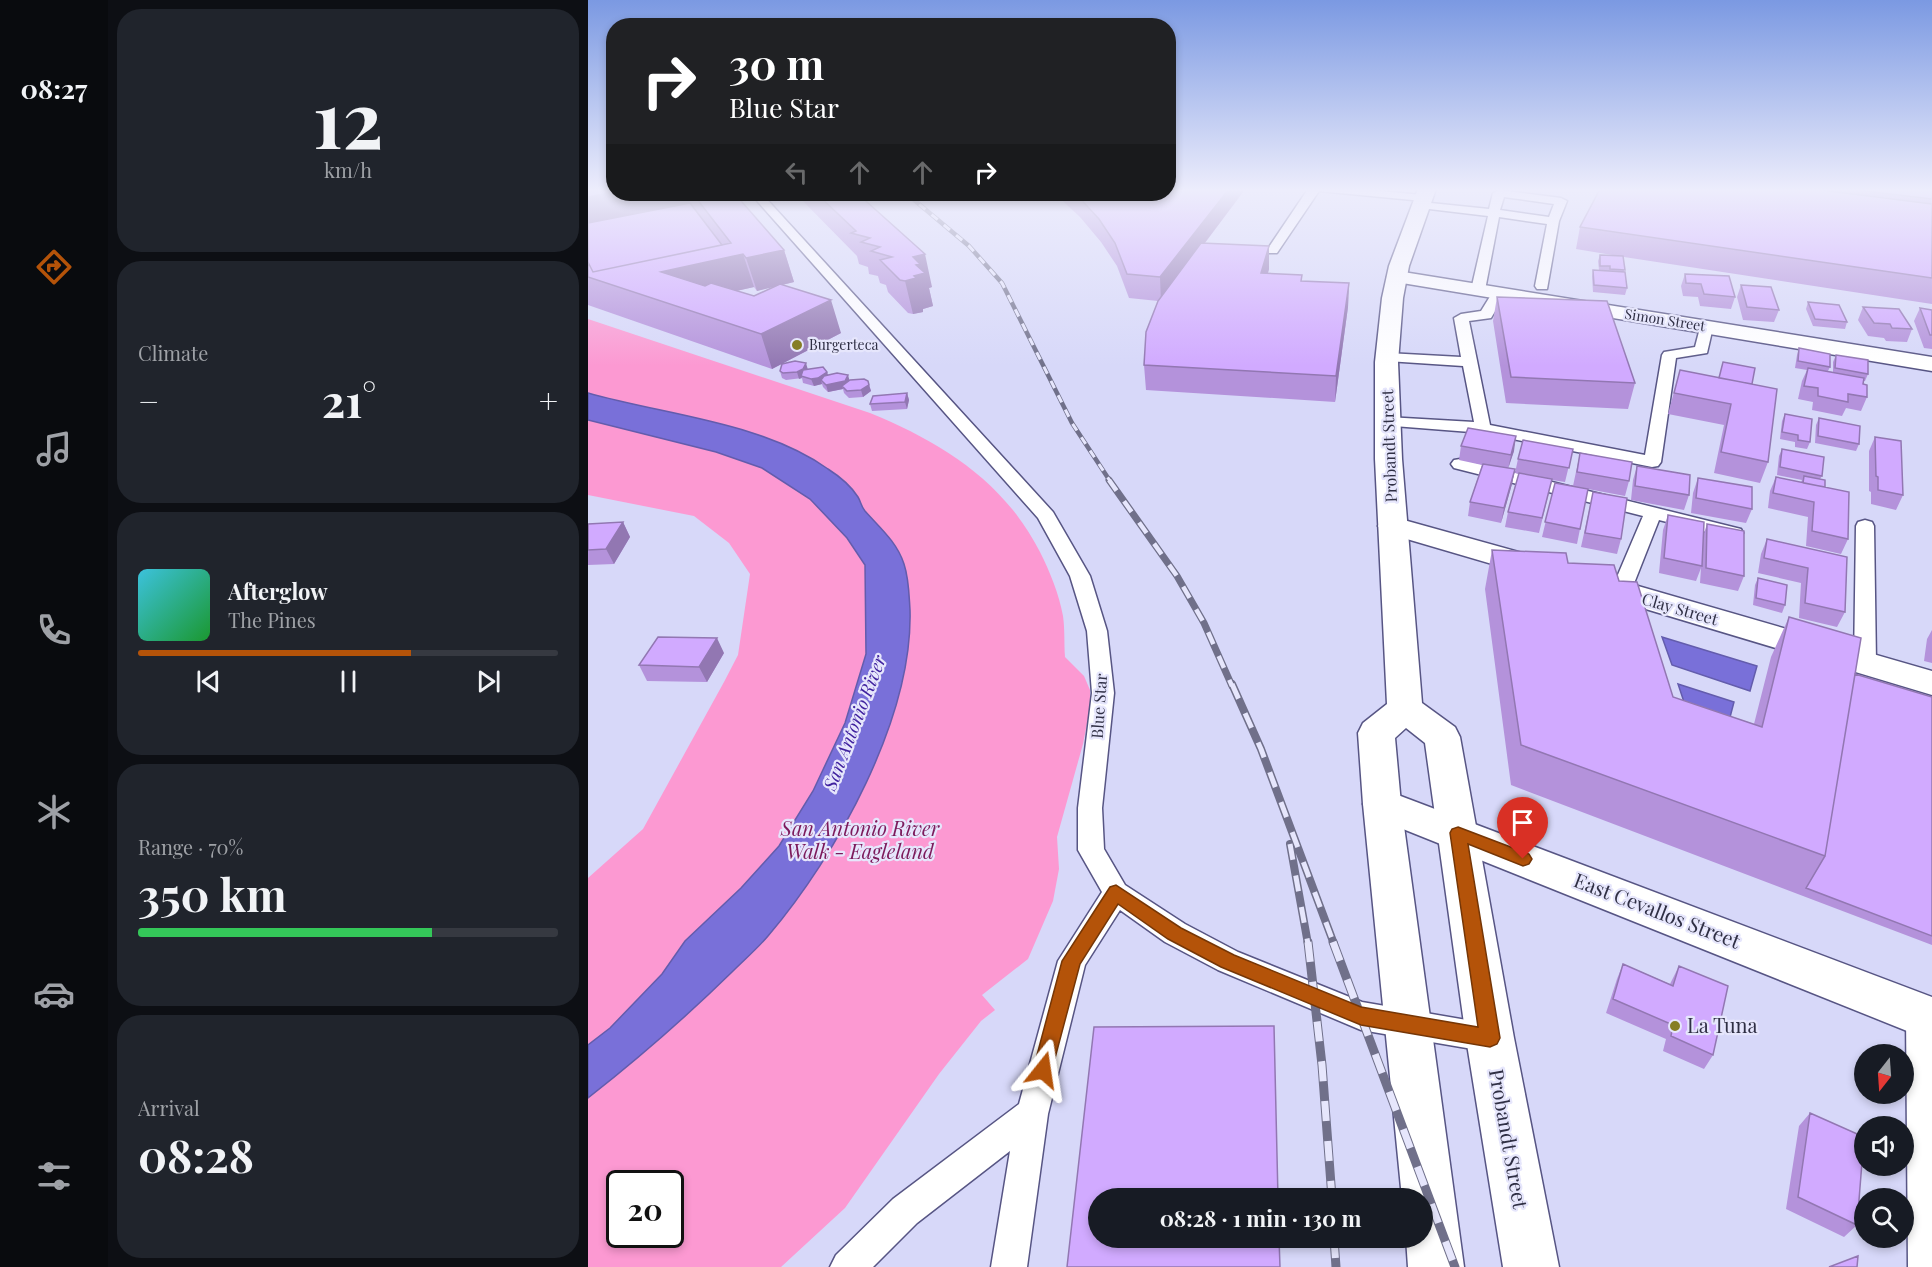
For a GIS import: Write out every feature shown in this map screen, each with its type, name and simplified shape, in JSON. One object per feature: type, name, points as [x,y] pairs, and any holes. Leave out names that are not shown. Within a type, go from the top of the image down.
[{"type":"main road","name":"Probandt Street","points":[[1407,248],[1397,277],[1387,357],[1387,422],[1398,643],[1405,709],[1442,737],[1490,1038],[1531,1267]]},
{"type":"main road","name":"Simon Street","points":[[1397,277],[1932,364]]},
{"type":"main road","name":"Clay Street","points":[[1392,525],[1932,683]]},
{"type":"main road","points":[[1405,709],[1376,733],[1406,1025],[1436,1267]]},
{"type":"main road","name":"East Cevallos Street","points":[[1382,804],[1927,1017]]},
{"type":"lane","name":"Blue Star","points":[[802,248],[1046,516],[1080,576],[1097,631],[1103,693],[1090,808],[1091,850],[1116,892],[1174,933],[1228,961],[1361,1016],[1490,1038]]},
{"type":"lane","points":[[1484,428],[1461,318],[1486,315],[1491,248]]},
{"type":"lane","points":[[1542,286],[1548,248]]},
{"type":"lane","points":[[1387,422],[1484,428],[1652,462],[1669,355],[1702,350],[1706,327]]},
{"type":"lane","points":[[1387,357],[1470,362]]},
{"type":"lane","points":[[1460,464],[1740,535]]},
{"type":"lane","points":[[1622,591],[1653,513]]},
{"type":"lane","points":[[1865,526],[1865,663]]},
{"type":"lane","points":[[1009,1267],[1032,1114],[1071,961],[1116,892]]},
{"type":"lane","points":[[1926,1267],[1927,1017]]},
{"type":"lane","points":[[848,1267],[905,1211],[1032,1114]]},
{"type":"green space","name":"San Antonio River Walk - Eagleland","points":[[588,319],[870,413],[921,437],[968,467],[1008,504],[1040,552],[1057,591],[1063,616],[1065,657],[1084,676],[1090,690],[1090,708],[1083,744],[1057,837],[1059,869],[1053,901],[1028,959],[982,995],[995,1010],[981,1021],[939,1074],[845,1208],[781,1267],[588,1267],[588,878],[643,829],[724,682],[738,655],[750,574],[729,543],[694,516],[588,495]]},
{"type":"water","name":"San Antonio River","points":[[588,393],[743,430],[802,453],[832,472],[852,489],[865,511],[888,536],[901,556],[907,575],[910,610],[908,652],[899,695],[885,739],[844,826],[820,866],[794,903],[755,950],[680,1021],[588,1098],[588,1045],[610,1028],[662,974],[685,941],[741,888],[779,846],[813,791],[845,723],[866,654],[865,565],[847,538],[810,499],[762,468],[716,452],[588,420]]},
{"type":"water","points":[[1662,637],[1757,666],[1750,691],[1672,665]]},
{"type":"water","points":[[1678,684],[1734,702],[1729,721],[1686,708]]},
{"type":"building","points":[[588,248],[707,248],[593,272],[588,262]]},
{"type":"building","points":[[707,248],[782,248],[784,250],[746,258],[743,254],[661,272],[705,286],[711,283],[754,296],[780,284],[831,300],[761,334],[588,277],[588,262],[593,272]]},
{"type":"building","points":[[877,248],[918,248],[925,254],[913,257],[920,264],[916,265],[925,273],[914,276],[916,278],[900,280],[880,260],[892,257],[871,251]]},
{"type":"building","points":[[1117,248],[1183,248],[1160,277],[1127,274]]},
{"type":"building","points":[[1197,248],[1268,248],[1261,273],[1302,275],[1301,281],[1349,283],[1336,376],[1144,365],[1146,332],[1158,301]]},
{"type":"building","points":[[1726,248],[1932,248],[1932,278]]},
{"type":"building","points":[[1600,255],[1623,256],[1625,270],[1600,266]]},
{"type":"building","points":[[1593,270],[1625,272],[1627,288],[1594,285]]},
{"type":"building","points":[[1685,274],[1729,276],[1735,297],[1704,294],[1701,284],[1686,283]]},
{"type":"building","points":[[1741,285],[1771,287],[1779,310],[1747,307]]},
{"type":"building","points":[[1497,297],[1607,301],[1635,383],[1511,377]]},
{"type":"building","points":[[1808,302],[1839,305],[1847,322],[1815,319]]},
{"type":"building","points":[[1863,307],[1899,309],[1912,329],[1892,328],[1890,324],[1874,323]]},
{"type":"building","points":[[1920,308],[1932,310],[1932,335],[1930,335]]},
{"type":"building","points":[[1799,348],[1830,354],[1830,367],[1798,361]]},
{"type":"building","points":[[1836,355],[1868,360],[1868,374],[1835,368]]},
{"type":"building","points":[[795,361],[806,363],[803,369],[797,372],[783,373],[780,371],[782,364]]},
{"type":"building","points":[[1723,362],[1755,368],[1752,384],[1719,378]]},
{"type":"building","points":[[823,367],[827,372],[818,378],[811,379],[801,376],[803,370]]},
{"type":"building","points":[[1808,368],[1864,378],[1863,384],[1867,385],[1867,397],[1848,394],[1848,402],[1818,396],[1818,388],[1804,386]]},
{"type":"building","points":[[1680,370],[1777,389],[1768,462],[1721,452],[1731,404],[1674,393]]},
{"type":"building","points":[[837,373],[848,375],[845,381],[826,385],[821,380],[824,376]]},
{"type":"building","points":[[864,379],[869,385],[861,390],[847,391],[842,386],[850,380]]},
{"type":"building","points":[[907,393],[905,402],[870,404],[873,396]]},
{"type":"building","points":[[1785,414],[1812,419],[1810,442],[1798,440],[1798,435],[1782,432]]},
{"type":"building","points":[[1819,418],[1860,426],[1859,444],[1818,436]]},
{"type":"building","points":[[1468,428],[1516,436],[1511,455],[1461,446]]},
{"type":"building","points":[[1875,437],[1901,441],[1903,495],[1878,490]]},
{"type":"building","points":[[1523,440],[1573,449],[1569,468],[1518,459]]},
{"type":"building","points":[[1782,449],[1824,457],[1822,476],[1780,467]]},
{"type":"building","points":[[1580,453],[1632,462],[1629,481],[1577,472]]},
{"type":"building","points":[[1483,464],[1515,469],[1504,508],[1470,502]]},
{"type":"building","points":[[1637,466],[1690,475],[1689,495],[1635,486]]},
{"type":"building","points":[[1519,473],[1552,479],[1542,518],[1508,512]]},
{"type":"building","points":[[1804,476],[1825,480],[1825,487],[1803,483]]},
{"type":"building","points":[[1776,477],[1849,492],[1848,539],[1812,531],[1814,502],[1773,493]]},
{"type":"building","points":[[1698,478],[1752,487],[1752,509],[1696,498]]},
{"type":"building","points":[[1555,483],[1588,489],[1580,529],[1545,522]]},
{"type":"building","points":[[1593,492],[1627,498],[1621,539],[1585,533]]},
{"type":"building","points":[[1668,515],[1704,522],[1702,566],[1664,558]]},
{"type":"building","points":[[623,522],[606,549],[588,550],[588,524]]},
{"type":"building","points":[[1707,524],[1744,531],[1744,576],[1706,568]]},
{"type":"building","points":[[1767,539],[1847,557],[1845,612],[1805,603],[1808,568],[1764,558]]},
{"type":"building","points":[[1492,550],[1566,553],[1568,563],[1614,565],[1619,581],[1637,582],[1673,697],[1762,727],[1789,617],[1861,638],[1825,856],[1521,745]]},
{"type":"building","points":[[1758,578],[1787,585],[1785,605],[1756,598]]},
{"type":"building","points":[[658,637],[717,638],[699,667],[639,665]]},
{"type":"building","points":[[1855,674],[1932,697],[1932,936],[1806,888],[1825,856]]},
{"type":"building","name":"La Tuna","points":[[1623,964],[1673,986],[1679,966],[1728,986],[1713,1055],[1671,1036],[1673,1025],[1613,999]]},
{"type":"building","points":[[1274,1026],[1278,1188],[1088,1188],[1088,1248],[1279,1248],[1280,1267],[1067,1267],[1094,1027]]},
{"type":"building","points":[[1810,1113],[1854,1133],[1854,1176],[1861,1176],[1860,1188],[1854,1188],[1854,1224],[1798,1197]]},
{"type":"building","points":[[1858,1256],[1857,1267],[1829,1267]]},
{"type":"railway","points":[[971,248],[1002,283],[1072,423],[1110,481]]},
{"type":"railway","points":[[1109,480],[1177,576],[1204,623],[1232,686]]},
{"type":"railway","points":[[1232,684],[1261,749],[1334,944]]},
{"type":"railway","points":[[1290,844],[1308,944]]},
{"type":"railway","points":[[1308,942],[1322,1065],[1331,1188]]},
{"type":"railway","points":[[1333,942],[1455,1267]]},
{"type":"railway","points":[[1335,1248],[1336,1267]]},
{"type":"place","name":"Burgerteca","points":[[797,345]]},
{"type":"place","name":"La Tuna","points":[[1675,1026]]},
{"type":"route","points":[[1043,1070],[1071,961],[1116,892],[1174,933],[1228,961],[1361,1016],[1490,1038],[1458,833],[1523,859]]}]
